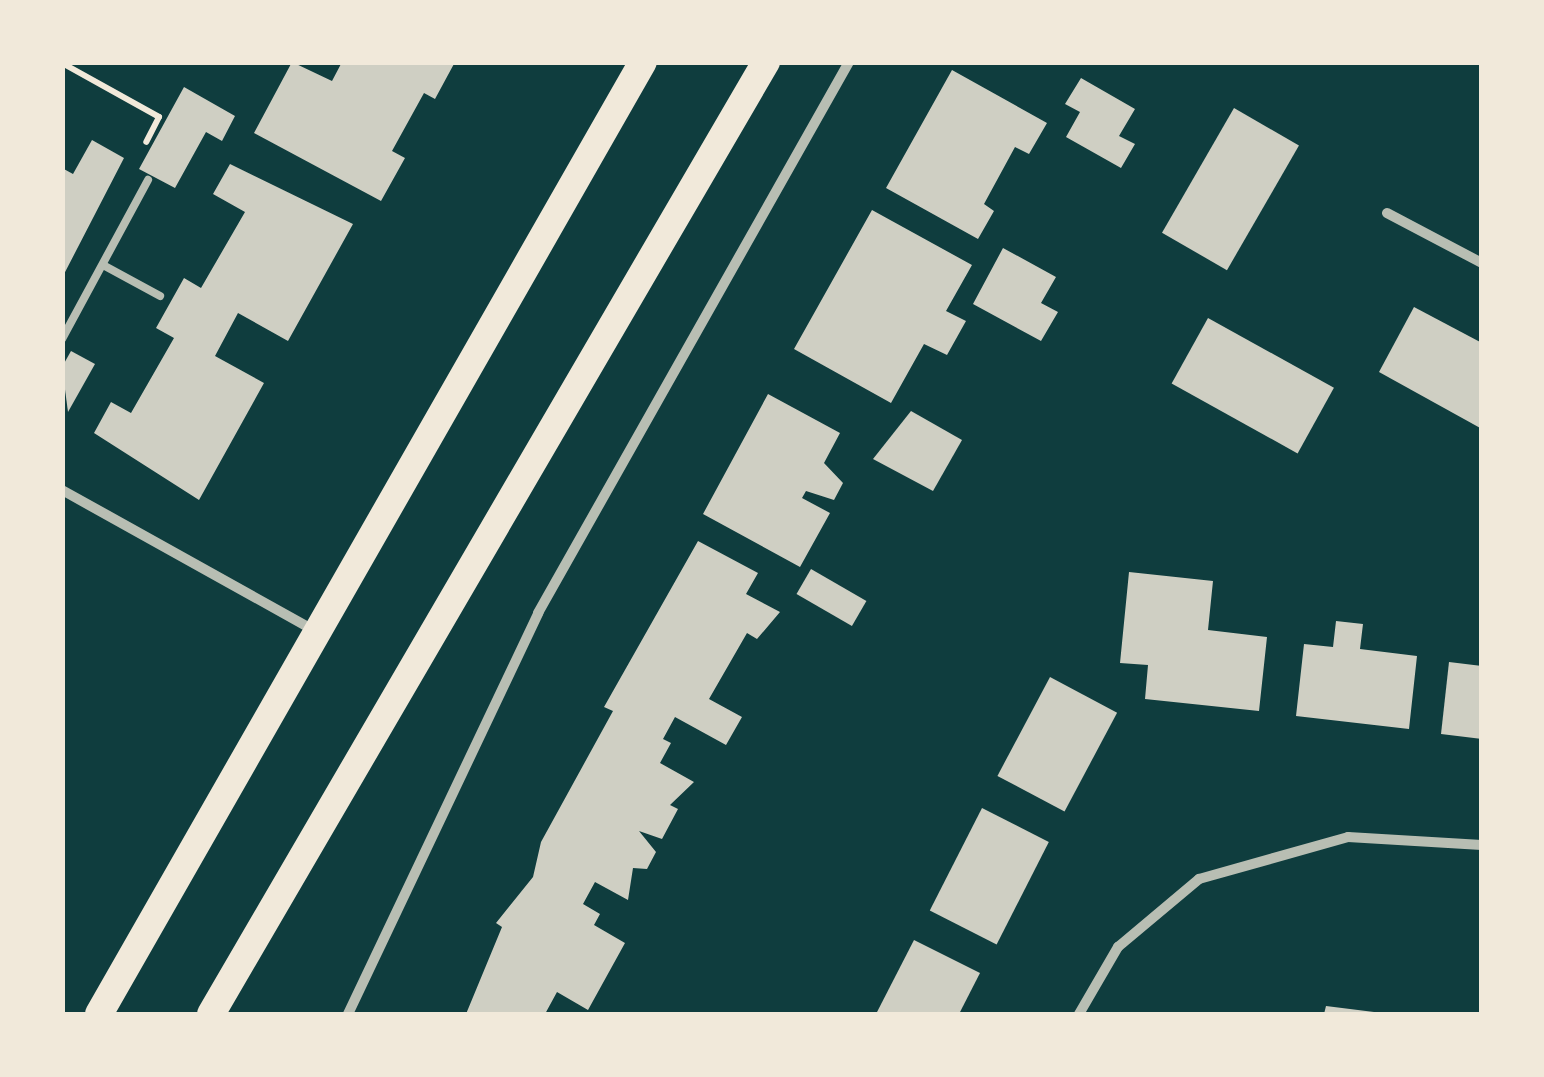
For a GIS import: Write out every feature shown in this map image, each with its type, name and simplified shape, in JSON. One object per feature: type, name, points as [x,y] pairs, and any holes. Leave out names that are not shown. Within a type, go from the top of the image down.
[{"type":"highway","points":[[99,1014],[643,62]]},
{"type":"highway","points":[[211,1014],[766,62]]},
{"type":"street","points":[[348,1014],[538,613],[850,62]]},
{"type":"street","points":[[1386,213],[1482,263]]},
{"type":"street","points":[[62,490],[319,633]]},
{"type":"street","points":[[1078,1014],[1118,947],[1199,880],[1348,837],[1482,845]]},
{"type":"lane","points":[[62,340],[148,180]]},
{"type":"lane","points":[[102,265],[160,296]]},
{"type":"path","points":[[62,63],[159,118],[131,170],[148,180]]},
{"type":"building","points":[[292,62],[332,81],[342,62],[455,62],[435,99],[424,93],[392,151],[405,158],[381,201],[254,133]]},
{"type":"building","points":[[952,70],[1047,123],[1029,154],[1015,147],[984,204],[994,211],[978,239],[886,188]]},
{"type":"building","points":[[1081,78],[1135,109],[1119,136],[1135,144],[1121,168],[1066,137],[1080,112],[1065,104]]},
{"type":"building","points":[[184,87],[235,116],[222,141],[206,132],[175,188],[139,169]]},
{"type":"building","points":[[1234,108],[1299,146],[1227,270],[1162,233]]},
{"type":"building","points":[[92,140],[124,158],[62,278],[62,168],[73,174]]},
{"type":"building","points":[[230,164],[353,224],[288,341],[238,313],[215,356],[264,383],[199,500],[94,433],[111,402],[131,413],[174,338],[156,328],[184,278],[201,288],[245,212],[213,194]]},
{"type":"building","points":[[872,210],[972,265],[946,311],[966,321],[947,355],[924,344],[891,403],[794,349]]},
{"type":"building","points":[[1003,248],[1056,277],[1041,303],[1058,312],[1041,341],[973,304]]},
{"type":"building","points":[[1414,307],[1482,343],[1482,429],[1379,372]]},
{"type":"building","points":[[1208,318],[1334,388],[1298,453],[1172,384]]},
{"type":"building","points":[[71,351],[95,364],[68,412],[62,367]]},
{"type":"building","points":[[768,394],[840,433],[824,463],[843,483],[834,500],[806,491],[802,498],[830,513],[800,567],[703,514]]},
{"type":"building","points":[[911,411],[962,440],[933,491],[873,459]]},
{"type":"building","points":[[698,541],[758,573],[746,594],[780,612],[757,639],[747,633],[709,699],[742,717],[726,745],[675,717],[663,739],[671,743],[660,763],[694,782],[670,805],[678,809],[662,839],[639,831],[656,852],[647,869],[633,868],[628,900],[595,882],[583,904],[600,914],[594,925],[625,943],[588,1010],[557,992],[545,1014],[466,1014],[502,927],[496,923],[533,877],[541,842],[613,711],[604,707]]},
{"type":"building","points":[[811,569],[866,601],[852,626],[796,594]]},
{"type":"building","points":[[1129,572],[1213,581],[1208,630],[1267,637],[1259,711],[1145,699],[1148,665],[1120,663]]},
{"type":"building","points":[[1336,621],[1363,624],[1360,649],[1417,656],[1409,729],[1296,716],[1304,644],[1333,647]]},
{"type":"building","points":[[1449,662],[1482,666],[1482,739],[1441,734]]},
{"type":"building","points":[[1050,677],[1117,713],[1065,812],[997,776]]},
{"type":"building","points":[[982,808],[1049,842],[997,945],[930,910]]},
{"type":"building","points":[[914,940],[980,973],[959,1014],[876,1014]]},
{"type":"building","points":[[1326,1006],[1374,1012],[1374,1014],[1324,1014]]}]
